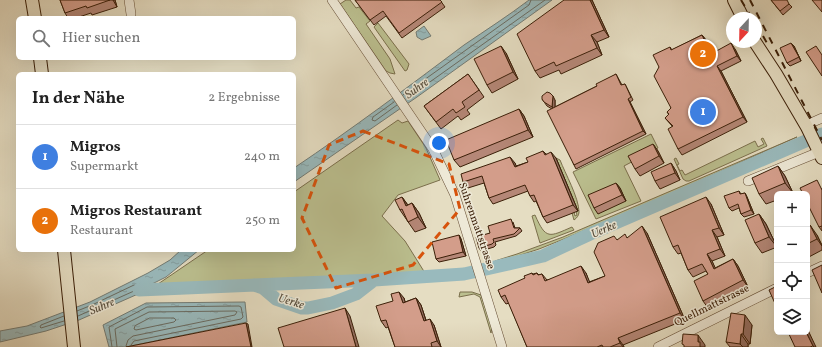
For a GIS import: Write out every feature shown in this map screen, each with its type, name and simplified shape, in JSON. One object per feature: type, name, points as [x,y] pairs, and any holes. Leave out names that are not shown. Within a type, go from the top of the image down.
[{"type":"main road","points":[[32,0],[34,16]]},
{"type":"main road","points":[[734,0],[740,12]]},
{"type":"main road","points":[[760,48],[808,129],[819,153]]},
{"type":"main road","points":[[40,60],[42,72]]},
{"type":"main road","points":[[64,252],[74,346]]},
{"type":"street","points":[[129,0],[131,14]]},
{"type":"street","name":"Suhrenmattstrasse","points":[[332,0],[433,149],[455,195],[502,347]]},
{"type":"street","points":[[808,129],[813,122],[822,118]]},
{"type":"street","points":[[748,181],[819,153]]},
{"type":"street","points":[[810,272],[822,266]]},
{"type":"street","name":"Quellmattstrasse","points":[[658,347],[774,289]]},
{"type":"highlighted area","points":[[363,131],[449,164],[460,209],[413,265],[336,288],[302,218],[329,145]]},
{"type":"green space","points":[[346,0],[350,0],[356,8],[359,7],[370,21],[366,24],[390,59],[395,74],[386,71],[340,4]]},
{"type":"green space","points":[[378,23],[409,64],[407,70],[405,71],[374,27]]},
{"type":"green space","points":[[398,120],[402,123],[408,121],[426,148],[440,180],[398,195],[382,216],[405,241],[425,273],[158,284],[205,252],[296,252],[296,191]]},
{"type":"green space","points":[[651,134],[658,148],[624,166],[641,201],[596,219],[573,172]]},
{"type":"green space","points":[[797,137],[564,239],[493,264],[495,261],[563,237]]},
{"type":"green space","points":[[763,138],[767,146],[689,181],[683,179],[674,159],[676,158],[680,171],[682,170],[685,175],[755,141],[758,147],[764,144],[761,139]]},
{"type":"green space","points":[[556,158],[560,160],[577,200],[579,213],[574,220],[572,213],[574,212],[575,216],[577,215],[576,211],[578,211]]},
{"type":"green space","points":[[535,215],[542,229],[549,234],[558,233],[572,227],[574,230],[540,243],[532,216]]},
{"type":"green space","points":[[460,292],[472,292],[481,295],[492,327],[491,333],[480,297],[474,294],[459,297]]},
{"type":"water","name":"Suhre","points":[[529,0],[552,0],[417,97],[296,181],[296,167],[359,123],[464,45]]},
{"type":"water","points":[[424,26],[431,36],[422,40],[417,37],[416,32]]},
{"type":"water","name":"Suhre","points":[[179,252],[197,252],[166,277],[140,290],[138,294],[79,320],[46,331],[0,342],[0,331],[27,326],[90,302],[148,273],[170,260]]},
{"type":"water","points":[[245,302],[247,322],[126,347],[109,347],[103,325],[146,303]]},
{"type":"building","points":[[60,0],[110,0],[87,8],[86,6],[65,13]]},
{"type":"building","points":[[355,0],[440,0],[442,2],[399,33],[383,11],[370,20]]},
{"type":"building","points":[[564,0],[590,0],[604,30],[591,35],[597,48],[556,66],[554,62],[535,71],[517,34]]},
{"type":"building","points":[[771,0],[787,0],[789,4],[780,11]]},
{"type":"building","points":[[812,0],[822,0],[822,12]]},
{"type":"building","points":[[702,35],[711,54],[726,46],[726,48],[733,48],[737,56],[717,66],[743,117],[678,149],[668,129],[673,126],[665,118],[669,114],[667,112],[671,108],[654,76],[659,67],[653,55],[670,47],[671,50]]},
{"type":"building","points":[[791,43],[799,57],[787,63],[780,48]]},
{"type":"building","points":[[501,46],[513,72],[487,85],[474,59]]},
{"type":"building","points":[[816,46],[822,55],[822,76],[806,52]]},
{"type":"building","points":[[468,74],[479,90],[462,102],[465,107],[456,113],[453,109],[436,122],[424,106]]},
{"type":"building","points":[[616,74],[621,85],[625,84],[631,97],[628,99],[643,131],[574,165],[547,111],[597,86],[596,84]]},
{"type":"building","points":[[547,92],[553,96],[552,107],[542,99],[542,96]]},
{"type":"building","points":[[519,109],[528,130],[454,160],[446,140]]},
{"type":"building","points":[[653,144],[659,156],[635,169],[628,156]]},
{"type":"building","points":[[543,151],[545,155],[551,152],[573,205],[543,217],[534,195],[530,196],[525,185],[489,198],[482,176],[463,182],[461,174],[510,157],[515,167],[528,162],[526,158]]},
{"type":"building","points":[[671,163],[675,173],[655,181],[651,172]]},
{"type":"building","points":[[778,166],[785,183],[759,194],[752,178]]},
{"type":"building","points":[[817,180],[822,190],[822,226],[819,227],[810,209],[810,191],[802,191],[800,188]]},
{"type":"building","points":[[616,183],[622,195],[594,208],[588,195]]},
{"type":"building","points":[[739,191],[740,194],[745,193],[751,210],[741,214],[738,204],[729,208],[724,196]]},
{"type":"building","points":[[402,197],[406,206],[412,203],[418,217],[408,222],[402,209],[400,210],[395,200]]},
{"type":"building","points":[[706,197],[719,228],[712,230],[720,249],[707,254],[714,269],[733,259],[743,280],[703,301],[694,281],[708,274],[702,264],[688,270],[678,245],[673,247],[660,217]]},
{"type":"building","points":[[759,214],[769,237],[755,243],[745,220]]},
{"type":"building","points":[[511,219],[514,228],[520,228],[514,234],[493,239],[494,242],[492,244],[479,248],[476,237],[490,233],[488,226]]},
{"type":"building","points":[[810,225],[817,239],[810,242]]},
{"type":"building","points":[[642,226],[680,313],[618,338],[620,343],[610,347],[603,347],[602,345],[597,347],[527,347],[505,295],[501,297],[498,290],[525,278],[524,276],[532,273],[533,275],[537,273],[538,275],[542,274],[545,281],[581,266],[588,283],[605,276],[594,252],[598,243],[614,236],[617,240],[625,234],[627,238]]},
{"type":"building","points":[[459,235],[463,252],[436,259],[432,242]]},
{"type":"building","points":[[822,265],[822,293],[812,270]]},
{"type":"building","points":[[774,288],[774,301],[769,290]]},
{"type":"building","points":[[399,292],[403,303],[416,298],[424,321],[430,319],[437,341],[431,343],[432,347],[395,347],[386,320],[381,321],[376,306],[393,301],[391,294]]},
{"type":"building","points":[[345,308],[356,347],[284,347],[278,328]]},
{"type":"building","points":[[731,313],[745,315],[743,334],[741,334],[740,344],[726,342]]},
{"type":"building","points":[[246,323],[251,347],[126,347]]},
{"type":"building","points":[[683,334],[698,335],[700,347],[684,347],[682,344]]},
{"type":"building","points":[[789,335],[808,335],[813,346],[810,347],[795,347]]},
{"type":"waterway","name":"Uerke","points":[[139,290],[374,280],[464,274],[543,256],[590,234],[822,134]]},
{"type":"waterway","name":"Uerke","points":[[254,285],[263,288],[276,299],[302,308],[308,308],[332,303],[356,294],[374,280]]},
{"type":"railway","points":[[741,0],[748,12]]},
{"type":"railway","points":[[750,0],[822,140]]},
{"type":"railway","points":[[762,34],[767,43]]},
{"type":"place","name":"Migros Restaurant","points":[[703,54]]},
{"type":"place","name":"Migros","points":[[703,112]]}]
